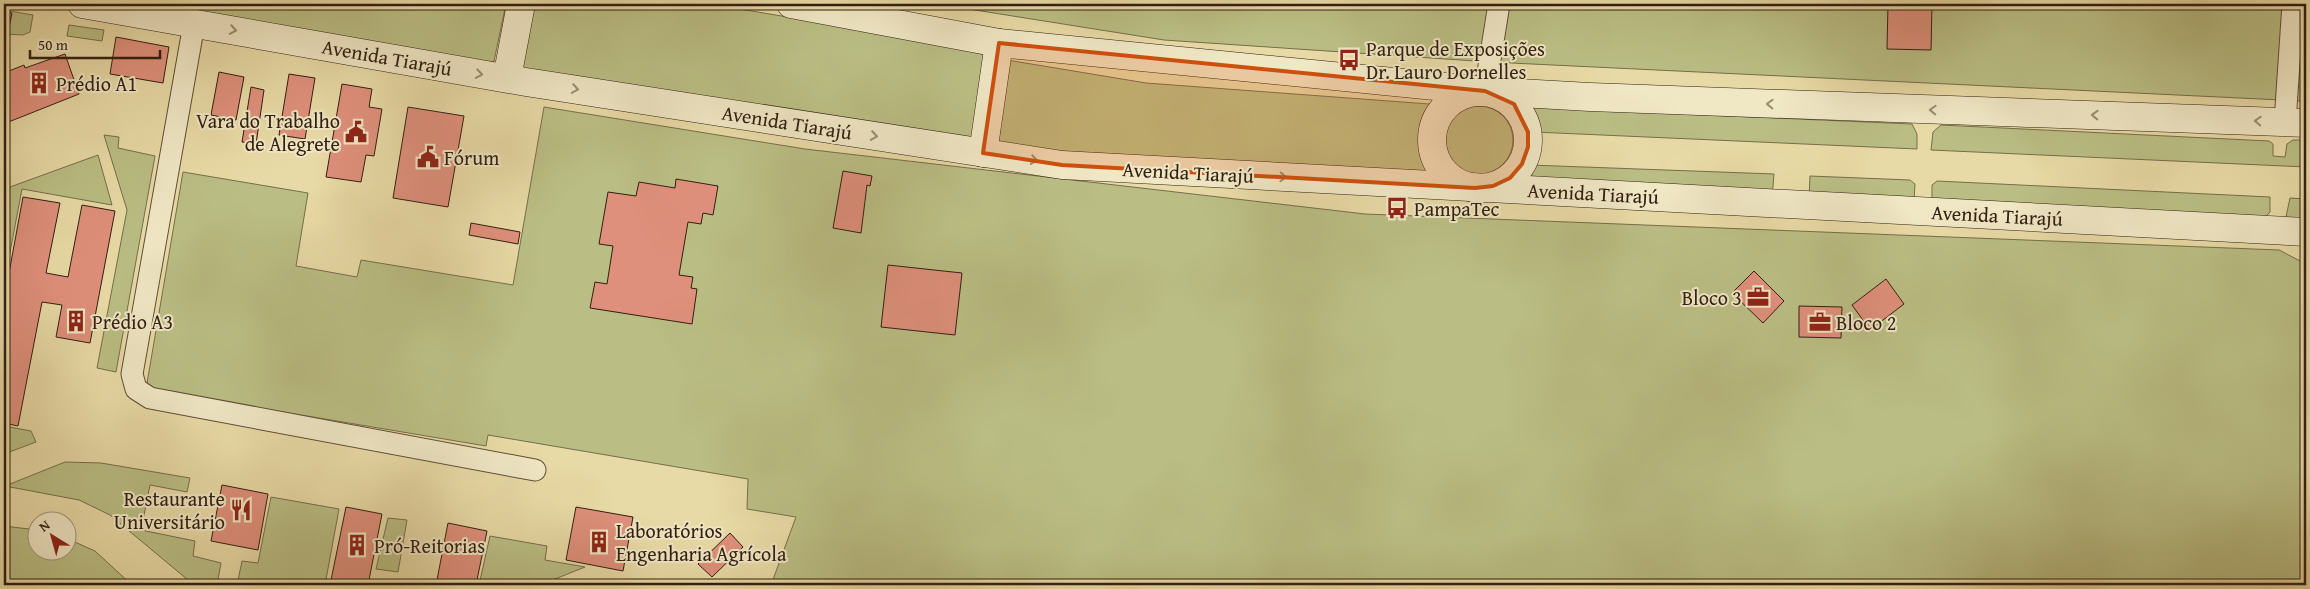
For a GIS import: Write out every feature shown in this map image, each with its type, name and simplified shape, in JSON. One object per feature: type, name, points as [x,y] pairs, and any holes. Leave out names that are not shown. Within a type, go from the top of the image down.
[{"type":"main road","name":"Avenida Tiarajú","points":[[82,4],[507,78],[1062,165],[2294,231]]},
{"type":"main road","points":[[507,78],[521,4]]},
{"type":"main road","points":[[791,4],[864,10],[1000,43],[1485,91],[1590,97],[2296,123]]},
{"type":"main road","points":[[983,153],[1000,43]]},
{"type":"main road","points":[[1485,91],[1500,96],[1514,104],[1523,117],[1528,132],[1528,147],[1522,164],[1510,178],[1493,186],[1475,188],[1460,184],[1443,170],[1433,150],[1432,135],[1436,120],[1444,108],[1456,98],[1470,93],[1485,91]]},
{"type":"main road","points":[[2294,231],[2306,243]]},
{"type":"street","points":[[1485,91],[1499,4]]},
{"type":"street","points":[[2293,4],[2296,123]]},
{"type":"street","points":[[194,24],[132,374],[136,389],[150,398],[535,470]]},
{"type":"highlighted area","points":[[999,43],[1485,91],[1514,104],[1528,132],[1528,147],[1522,164],[1510,178],[1493,186],[1475,188],[1062,165],[983,153]]},
{"type":"green space","points":[[147,4],[506,4],[494,61],[485,65]]},
{"type":"green space","points":[[526,4],[710,4],[984,50],[990,59],[973,139],[519,69]]},
{"type":"green space","points":[[937,4],[2306,4],[2302,101],[1490,62],[1164,40]]},
{"type":"green space","points":[[4,10],[33,15],[30,32],[23,35],[4,34]]},
{"type":"green space","points":[[69,25],[104,30],[102,41],[67,36]]},
{"type":"green space","points":[[1007,60],[1146,83],[1443,105],[1430,125],[1426,142],[1429,160],[1439,181],[996,147]]},
{"type":"green space","points":[[1479,106],[1492,109],[1503,116],[1510,127],[1513,140],[1510,153],[1503,164],[1492,171],[1479,174],[1466,171],[1455,164],[1448,153],[1445,140],[1448,127],[1455,116],[1466,109]]},
{"type":"green space","points":[[544,107],[805,149],[1365,214],[2279,250],[2306,264],[2306,585],[771,585],[796,517],[747,509],[748,479],[488,435],[486,446],[146,389],[183,172],[308,193],[296,266],[357,277],[361,260],[513,285]]},
{"type":"green space","points":[[1522,107],[1912,124],[1917,134],[1917,149],[1534,132]]},
{"type":"green space","points":[[1941,125],[2269,141],[2273,144],[2273,156],[2285,157],[2287,144],[2293,140],[2306,140],[2306,167],[1931,150],[1933,132]]},
{"type":"green space","points":[[104,135],[119,137],[118,148],[155,156],[116,372],[97,368],[127,210]]},
{"type":"green space","points":[[98,155],[112,205],[22,189],[4,284],[4,236],[10,187]]},
{"type":"green space","points":[[1530,165],[1774,174],[1772,198],[1512,183]]},
{"type":"green space","points":[[1810,176],[1910,180],[1915,184],[1914,201],[1809,199]]},
{"type":"green space","points":[[1937,181],[2270,197],[2270,212],[2261,222],[1932,201],[1932,185]]},
{"type":"green space","points":[[2290,198],[2306,199],[2306,224],[2291,223],[2286,217]]},
{"type":"green space","points":[[4,426],[31,431],[36,442],[4,454]]},
{"type":"green space","points":[[65,462],[101,463],[190,478],[187,492],[150,485],[141,530],[195,541],[193,556],[221,563],[217,585],[194,585],[110,515],[79,500],[5,486]]},
{"type":"green space","points":[[271,497],[339,509],[325,585],[237,585],[242,561],[258,563]]},
{"type":"green space","points":[[388,518],[407,520],[398,572],[376,569]]},
{"type":"green space","points":[[4,526],[28,529],[28,562],[78,562],[78,543],[95,551],[132,585],[4,585]]},
{"type":"green space","points":[[490,536],[547,546],[545,560],[585,567],[540,585],[479,585]]},
{"type":"building","points":[[1888,4],[1932,4],[1931,50],[1887,49]]},
{"type":"building","points":[[4,12],[12,13],[9,28],[4,28]]},
{"type":"building","points":[[116,37],[169,47],[163,83],[110,74]]},
{"type":"building","name":"Prédio A1","points":[[65,54],[79,94],[6,123],[4,121],[4,73],[24,65],[25,68]]},
{"type":"building","points":[[219,72],[244,77],[236,120],[211,115]]},
{"type":"building","points":[[289,74],[315,78],[305,139],[279,135]]},
{"type":"building","name":"Vara do Trabalho de Alegrete","points":[[342,84],[372,89],[369,107],[382,109],[374,156],[366,155],[361,182],[326,177]]},
{"type":"building","points":[[251,87],[264,90],[256,144],[242,142]]},
{"type":"building","name":"Fórum","points":[[408,107],[464,116],[448,207],[393,198]]},
{"type":"building","points":[[843,171],[872,176],[870,186],[867,185],[861,233],[833,228]]},
{"type":"building","points":[[676,179],[718,186],[713,215],[703,213],[701,224],[688,222],[679,275],[693,277],[691,288],[697,289],[692,324],[590,308],[595,282],[607,284],[613,246],[599,244],[608,192],[636,196],[639,182],[675,188]]},
{"type":"building","name":"Prédio A3","points":[[23,197],[60,203],[46,273],[68,277],[82,205],[115,211],[90,343],[56,337],[62,305],[42,302],[18,426],[4,423],[4,300]]},
{"type":"building","points":[[471,223],[520,232],[518,244],[469,235]]},
{"type":"building","points":[[888,265],[962,273],[955,335],[881,327]]},
{"type":"building","name":"Bloco 3","points":[[1754,271],[1784,301],[1763,323],[1732,293]]},
{"type":"building","points":[[1886,279],[1904,304],[1870,330],[1852,305]]},
{"type":"building","name":"Bloco 2","points":[[1799,306],[1842,307],[1841,338],[1799,337]]},
{"type":"building","name":"Restaurante Universitário","points":[[222,485],[268,494],[258,550],[211,541]]},
{"type":"building","name":"Pró-Reitorias","points":[[346,507],[382,514],[368,585],[330,585]]},
{"type":"building","name":"Laboratórios Engenharia Agrícola","points":[[576,507],[633,517],[623,571],[566,560]]},
{"type":"building","points":[[448,523],[487,531],[476,585],[436,585]]},
{"type":"building","points":[[730,533],[743,547],[712,577],[698,564]]},
{"type":"place","name":"Parque de Exposições Dr. Lauro Dornelles","points":[[1349,60]]},
{"type":"place","name":"Prédio A1","points":[[39,83]]},
{"type":"place","name":"Vara do Trabalho de Alegrete","points":[[356,132]]},
{"type":"place","name":"Fórum","points":[[428,157]]},
{"type":"place","name":"PampaTec","points":[[1397,208]]},
{"type":"place","name":"Bloco 3","points":[[1758,297]]},
{"type":"place","name":"Prédio A3","points":[[76,321]]},
{"type":"place","name":"Bloco 2","points":[[1820,322]]},
{"type":"place","name":"Restaurante Universitário","points":[[241,510]]},
{"type":"place","name":"Laboratórios Engenharia Agrícola","points":[[599,542]]},
{"type":"place","name":"Pró-Reitorias","points":[[357,545]]}]
